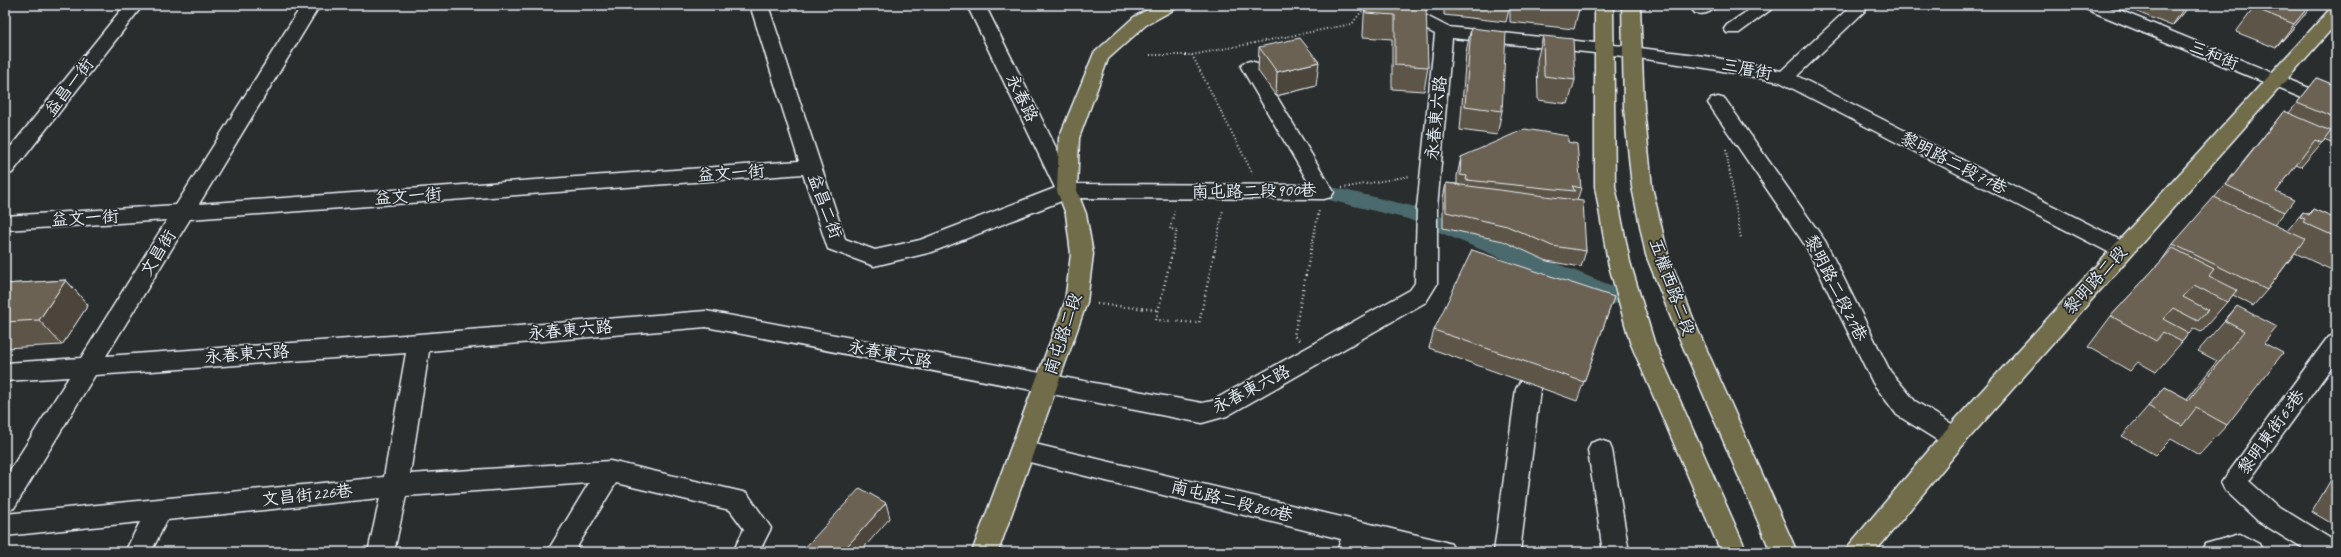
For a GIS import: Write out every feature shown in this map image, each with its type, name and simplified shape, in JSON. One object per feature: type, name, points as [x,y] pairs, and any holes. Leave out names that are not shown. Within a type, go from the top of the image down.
[{"type":"main road","name":"南屯路二段","points":[[985,552],[1076,302],[1082,254],[1080,231],[1067,192],[1069,138],[1100,57],[1140,21],[1169,5]]},
{"type":"main road","points":[[1604,5],[1605,186],[1619,262],[1642,342],[1734,552]]},
{"type":"main road","name":"五權西路二段","points":[[1631,5],[1634,108],[1642,187],[1657,255],[1686,328],[1784,552]]},
{"type":"main road","name":"黎明路二段","points":[[1859,552],[1954,438],[2336,13]]},
{"type":"street","name":"益昌一街","points":[[5,168],[134,5]]},
{"type":"street","name":"文昌街","points":[[5,500],[311,5]]},
{"type":"street","name":"益昌二街","points":[[759,5],[836,244],[874,258],[924,247],[1067,192]]},
{"type":"street","name":"永春路","points":[[976,5],[1067,192]]},
{"type":"street","points":[[1391,5],[1444,32]]},
{"type":"street","points":[[1734,29],[1768,5]]},
{"type":"street","name":"三厝街","points":[[1444,32],[1632,52],[1712,63],[1785,77],[1862,5]]},
{"type":"street","name":"三和街","points":[[2092,5],[2336,106]]},
{"type":"street","name":"永春東六路","points":[[5,372],[419,342],[706,318],[1202,413],[1218,409],[1418,296],[1426,284],[1427,208],[1444,32]]},
{"type":"street","name":"南屯路二段900巷","points":[[1250,67],[1322,200]]},
{"type":"street","name":"黎明路二段71巷","points":[[1785,77],[2122,250]]},
{"type":"street","name":"黎明路二段21巷","points":[[1718,103],[1817,246],[1881,377],[1906,408],[1954,438]]},
{"type":"street","name":"益文一街","points":[[5,223],[183,212],[811,167]]},
{"type":"street","name":"南屯路二段900巷","points":[[1067,192],[1322,200]]},
{"type":"street","points":[[381,552],[395,486],[419,342]]},
{"type":"street","name":"黎明東街63巷","points":[[2330,552],[2267,513],[2234,483],[2336,343]]},
{"type":"street","points":[[1507,552],[1528,389]]},
{"type":"street","points":[[1600,450],[1616,552]]},
{"type":"street","name":"南屯路二段860巷","points":[[1022,451],[1353,542],[1442,552]]},
{"type":"street","points":[[560,552],[610,470]]},
{"type":"street","name":"文昌街226巷","points":[[5,525],[395,486],[610,470],[738,501],[758,528],[746,552]]},
{"type":"street","points":[[138,552],[158,510]]},
{"type":"street","points":[[2214,552],[2240,545],[2250,552]]},
{"type":"path","points":[[1150,55],[1192,55],[1352,24],[1361,12],[1371,8]]},
{"type":"path","points":[[1192,55],[1256,180]]},
{"type":"path","points":[[1319,353],[1294,336],[1322,200],[1430,172]]},
{"type":"path","points":[[1176,203],[1170,229],[1177,230],[1156,320],[1199,323],[1223,210]]},
{"type":"path","points":[[1076,302],[1158,310]]},
{"type":"building","points":[[1366,5],[1426,6],[1428,67],[1395,65],[1395,15],[1366,13]]},
{"type":"building","points":[[2256,5],[2310,5],[2294,24],[2254,8]]},
{"type":"building","points":[[1471,28],[1506,32],[1502,111],[1465,106]]},
{"type":"building","points":[[1543,36],[1573,39],[1575,80],[1544,76]]},
{"type":"building","points":[[1300,38],[1319,62],[1277,72],[1259,47]]},
{"type":"building","points":[[2317,78],[2336,86],[2336,119],[2297,103]]},
{"type":"building","points":[[2284,111],[2331,131],[2322,143],[2315,140],[2276,192],[2294,200],[2285,212],[2226,185]]},
{"type":"building","points":[[1525,129],[1568,136],[1568,142],[1577,144],[1581,188],[1572,186],[1575,191],[1466,180],[1467,176],[1460,175],[1461,157]]},
{"type":"building","points":[[1446,183],[1583,201],[1586,251],[1552,246],[1507,226],[1446,212]]},
{"type":"building","points":[[2214,197],[2305,239],[2267,290],[2173,244]]},
{"type":"building","points":[[2313,209],[2336,219],[2336,237],[2303,222],[2305,219],[2300,217],[2303,212],[2309,215]]},
{"type":"building","points":[[2173,248],[2214,269],[2209,276],[2237,290],[2227,302],[2194,285],[2183,297],[2208,310],[2198,321],[2173,308],[2163,319],[2189,333],[2182,342],[2163,332],[2156,341],[2111,316]]},
{"type":"building","points":[[1472,250],[1614,297],[1584,382],[1434,330]]},
{"type":"building","points":[[66,280],[39,320],[5,322],[5,284]]},
{"type":"building","points":[[2237,306],[2277,327],[2264,343],[2283,353],[2227,425],[2196,408],[2182,426],[2148,406],[2165,387],[2189,400],[2244,331],[2225,321]]},
{"type":"building","points":[[860,488],[886,503],[842,552],[801,552]]},
{"type":"waterway","points":[[1336,195],[1413,213],[1614,296]]}]
